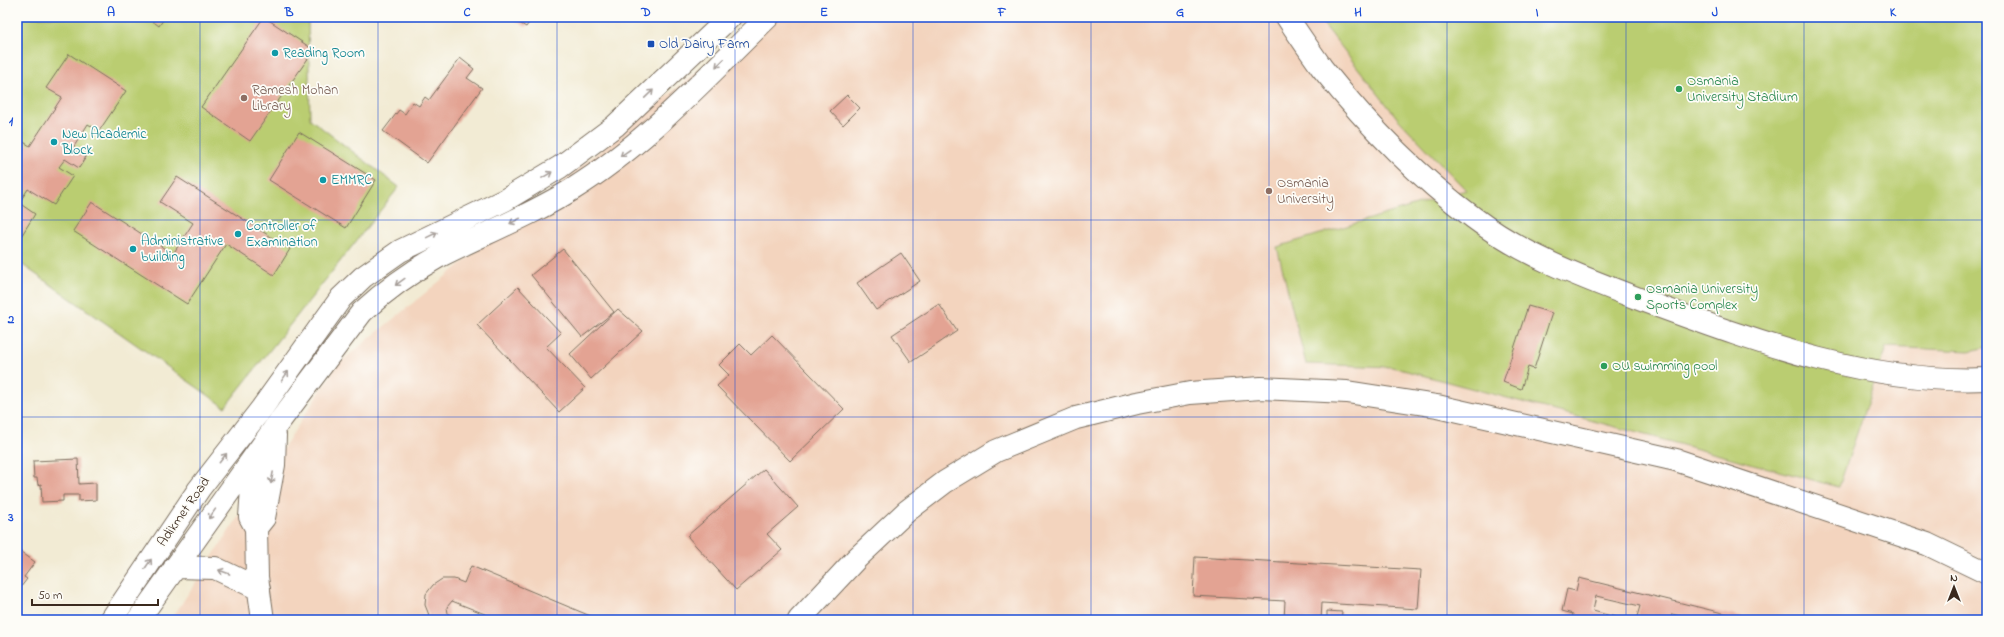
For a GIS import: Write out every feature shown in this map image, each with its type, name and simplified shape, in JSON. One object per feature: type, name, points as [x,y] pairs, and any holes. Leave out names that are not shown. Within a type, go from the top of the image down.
[{"type":"street","name":"Adikmet Road","points":[[111,620],[199,489],[262,408],[341,298],[363,277],[400,251],[505,200],[560,167],[615,126],[730,17]]},
{"type":"street","name":"Adikmet Road","points":[[138,620],[276,426],[362,312],[379,297],[438,258],[547,205],[574,189],[624,154],[768,17]]},
{"type":"street","points":[[1287,17],[1322,67],[1360,112],[1435,188],[1476,220],[1538,258],[1590,280],[1724,330],[1827,361],[1882,372],[1931,378],[1987,379]]},
{"type":"street","points":[[799,620],[857,558],[907,511],[945,482],[996,451],[1076,418],[1137,403],[1190,393],[1261,388],[1347,392],[1437,406],[1676,460],[1927,544],[1987,573]]},
{"type":"street","points":[[262,408],[276,426],[273,473],[264,518],[256,528],[259,589],[264,620]]},
{"type":"street","points":[[175,567],[215,568],[259,589]]},
{"type":"shaded area","name":"Osmania University","points":[[764,17],[1987,17],[1987,620],[171,620],[338,364]]},
{"type":"green space","points":[[17,17],[308,17],[310,119],[399,187],[225,407],[17,261]]},
{"type":"green space","name":"Osmania University Sports Complex","points":[[1318,17],[1987,17],[1987,347],[1969,351],[1886,347],[1839,487],[1392,367],[1306,364],[1277,247],[1466,190],[1398,119]]},
{"type":"building","points":[[147,17],[165,17],[159,26]]},
{"type":"building","points":[[264,17],[314,50],[250,141],[201,107]]},
{"type":"building","points":[[510,17],[533,17],[526,27]]},
{"type":"building","points":[[537,17],[548,17],[544,22]]},
{"type":"building","name":"New Academic Block","points":[[69,54],[126,91],[99,131],[88,124],[73,148],[86,157],[79,168],[65,159],[59,167],[73,176],[54,205],[28,189],[19,203],[35,214],[20,238],[17,236],[17,138],[30,146],[62,97],[46,88]]},
{"type":"building","points":[[460,58],[474,69],[467,78],[482,88],[427,163],[383,131],[399,110],[405,114],[413,102],[419,106],[425,97],[429,100]]},
{"type":"building","points":[[847,95],[860,108],[843,125],[830,111]]},
{"type":"building","name":"EMMRC","points":[[299,132],[376,180],[346,228],[269,180]]},
{"type":"building","name":"Administrative building","points":[[177,177],[290,249],[274,275],[226,244],[187,304],[73,231],[92,202],[173,254],[193,223],[160,202]]},
{"type":"building","points":[[563,249],[614,312],[582,337],[531,275]]},
{"type":"building","points":[[901,253],[920,281],[876,310],[857,283]]},
{"type":"building","points":[[518,287],[561,333],[546,347],[585,388],[559,412],[477,325]]},
{"type":"building","points":[[939,304],[957,331],[911,362],[892,335]]},
{"type":"building","points":[[1528,306],[1552,313],[1534,369],[1528,367],[1521,389],[1503,382]]},
{"type":"building","points":[[618,309],[643,331],[591,379],[570,354]]},
{"type":"building","points":[[772,335],[844,409],[790,461],[717,386],[729,375],[719,365],[740,344],[751,355]]},
{"type":"building","points":[[78,459],[79,484],[96,483],[96,500],[79,501],[79,495],[63,495],[63,501],[42,502],[41,484],[38,485],[37,478],[34,478],[33,461]]},
{"type":"building","points":[[764,469],[798,507],[767,534],[782,550],[736,590],[687,536]]},
{"type":"building","points":[[17,549],[35,562],[24,577],[27,579],[17,592]]},
{"type":"building","points":[[1195,557],[1421,570],[1418,609],[1322,603],[1321,620],[1284,620],[1285,601],[1193,596]]},
{"type":"building","points":[[471,566],[600,620],[500,620],[452,601],[447,607],[449,620],[404,620],[429,615],[425,605],[426,594],[433,585],[442,579],[454,579],[464,583]]},
{"type":"building","points":[[1579,578],[1743,618],[1742,620],[1696,620],[1672,614],[1671,620],[1636,620],[1640,606],[1596,596],[1593,611],[1626,620],[1572,620],[1573,614],[1562,611],[1567,589],[1576,591]]},
{"type":"building","points":[[1327,611],[1342,612],[1341,620],[1327,620]]},
{"type":"place","name":"Old Dairy Farm","points":[[651,44]]},
{"type":"place","name":"Reading Room","points":[[275,53]]},
{"type":"place","name":"Osmania University Stadium","points":[[1679,89]]},
{"type":"place","name":"Ramesh Mohan Library","points":[[244,98]]},
{"type":"place","name":"New Academic Block","points":[[54,142]]},
{"type":"place","name":"EMMRC","points":[[323,180]]},
{"type":"place","name":"Osmania University","points":[[1269,191]]},
{"type":"place","name":"Controller of Examination","points":[[238,234]]},
{"type":"place","name":"Administrative building","points":[[133,249]]},
{"type":"place","name":"Osmania University Sports Complex","points":[[1638,297]]},
{"type":"place","name":"OU swimming pool","points":[[1604,366]]}]
